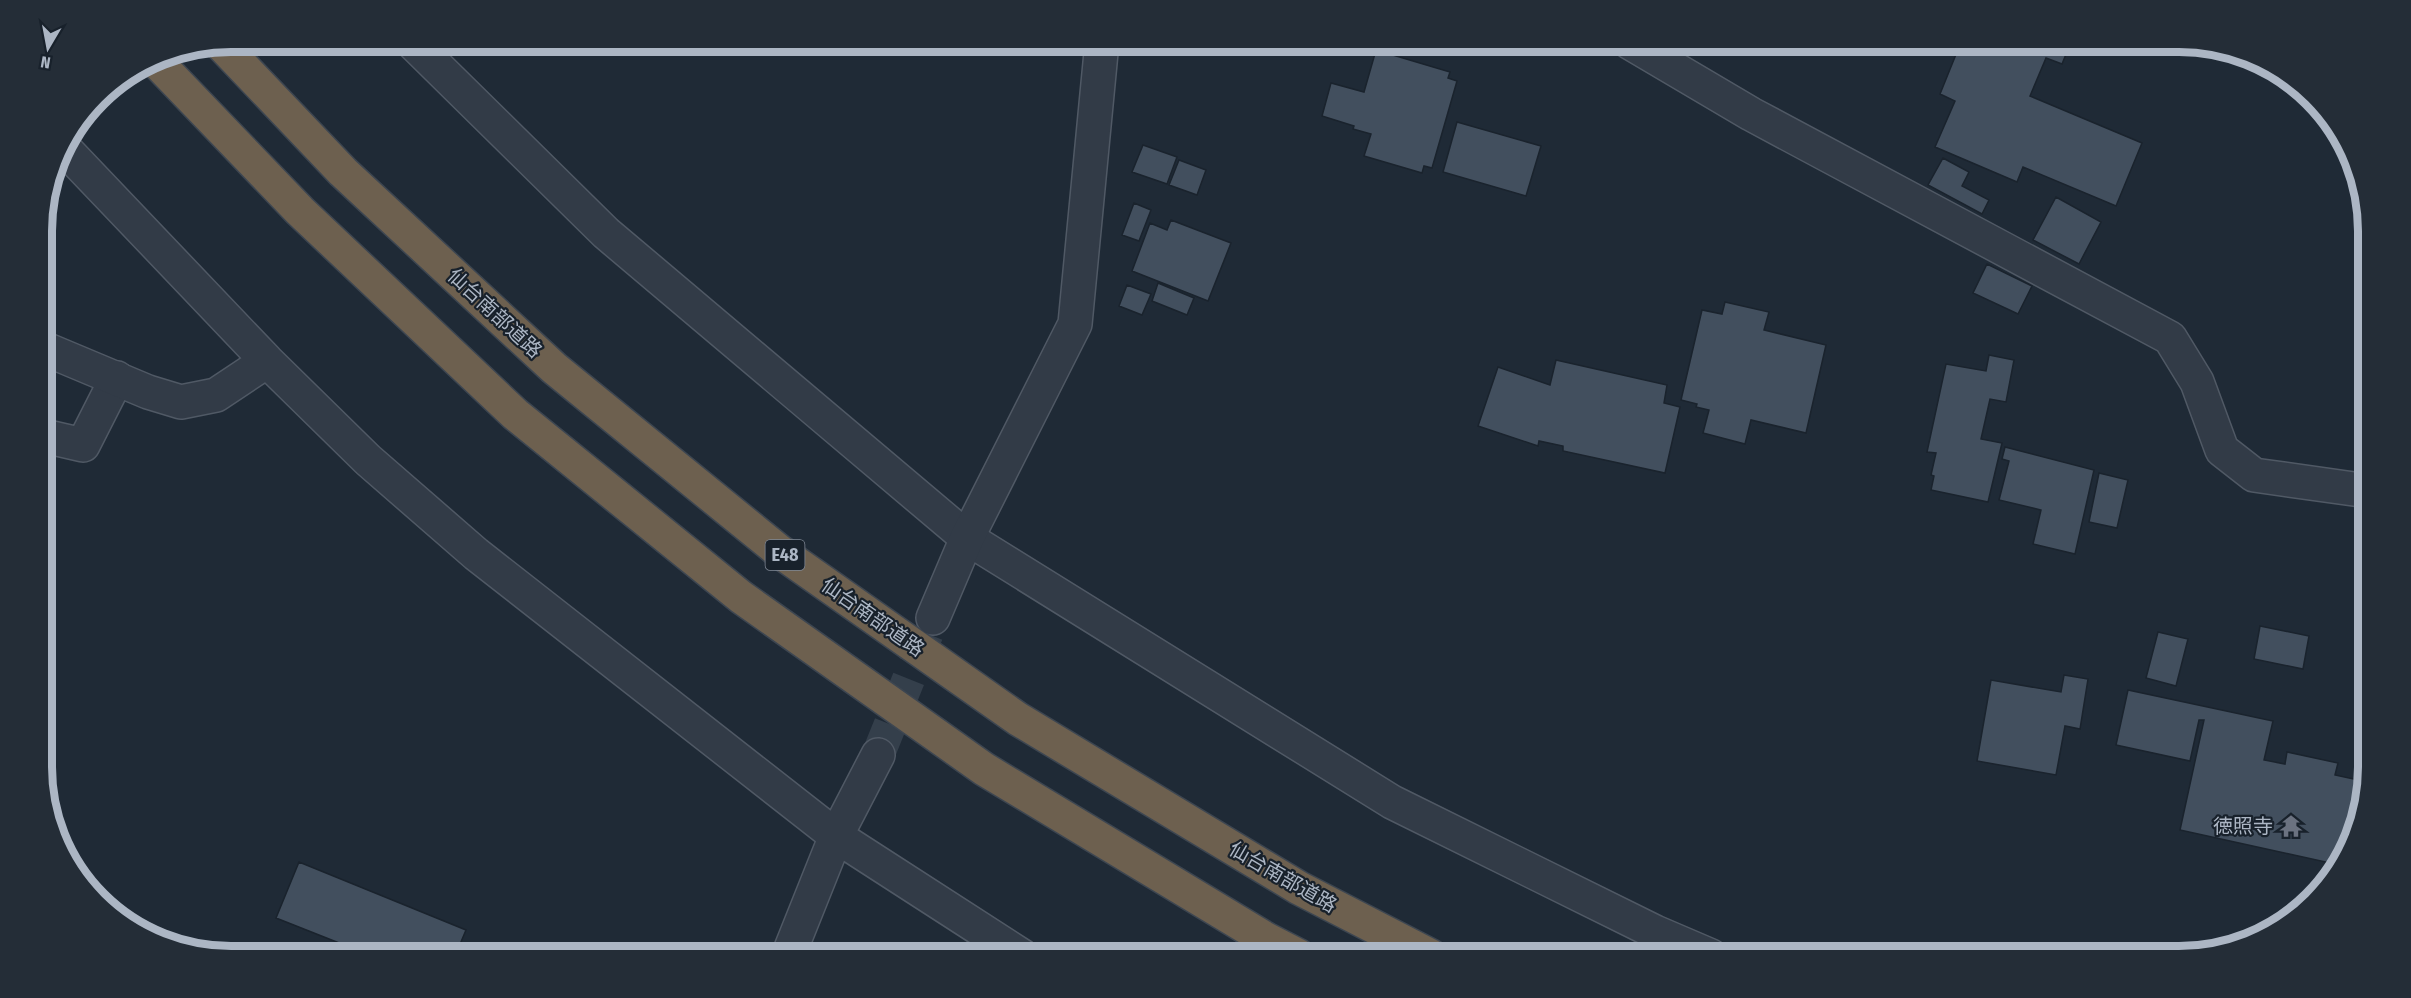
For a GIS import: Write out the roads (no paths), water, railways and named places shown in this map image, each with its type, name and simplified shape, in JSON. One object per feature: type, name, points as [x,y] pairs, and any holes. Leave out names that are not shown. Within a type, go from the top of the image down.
[{"type":"highway","name":"仙台南部道路","points":[[229,52],[343,172],[554,368],[779,550],[1018,719],[1299,888],[1410,945]]},
{"type":"highway","points":[[161,67],[300,212],[515,414],[741,597],[984,769],[1279,945]]},
{"type":"street","points":[[422,52],[606,233],[967,538],[1392,802],[1685,945]]},
{"type":"street","points":[[933,618],[967,538],[1075,324],[1101,52]]},
{"type":"street","points":[[1646,52],[1751,114],[2170,338],[2198,382],[2222,450],[2254,475],[2358,490]]},
{"type":"street","points":[[70,154],[267,361],[368,460],[476,554],[836,837],[1006,946]]},
{"type":"street","points":[[53,352],[148,392],[181,402],[216,394],[267,361]]},
{"type":"street","points":[[53,438],[83,445],[117,378]]},
{"type":"street","points":[[792,946],[836,837],[878,755]]},
{"type":"tunnel","points":[[878,755],[930,626]]},
{"type":"place","name":"徳照寺","points":[[2291,826]]}]
